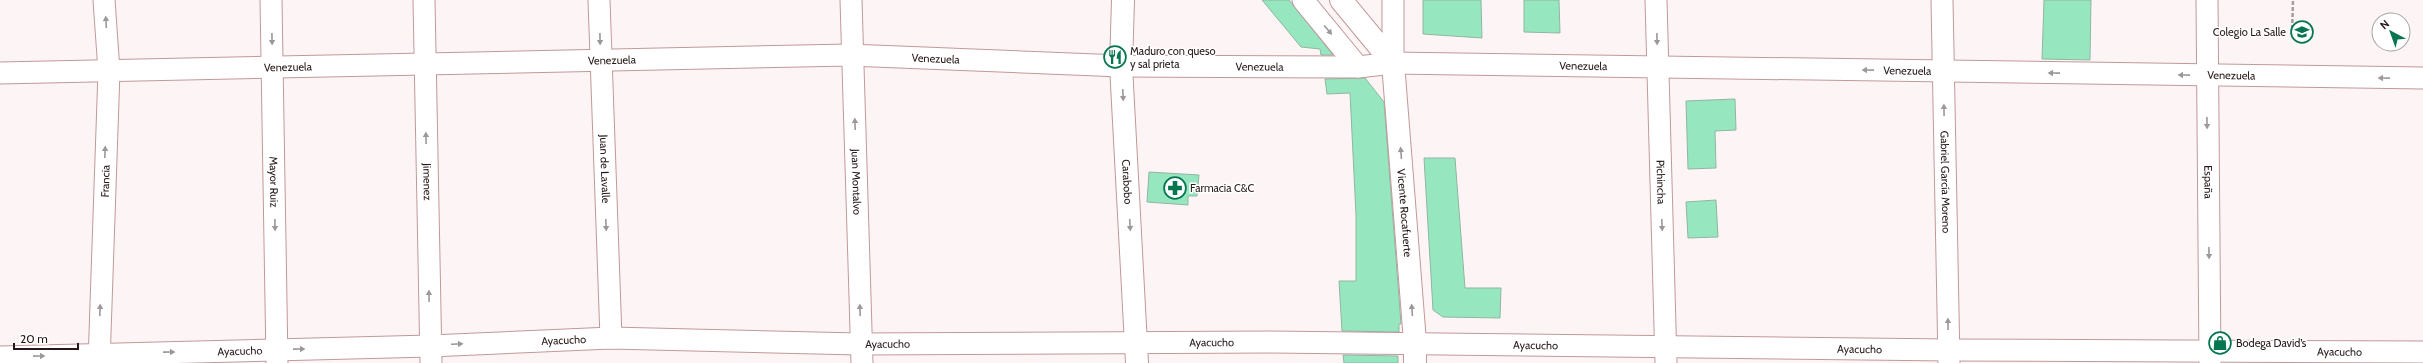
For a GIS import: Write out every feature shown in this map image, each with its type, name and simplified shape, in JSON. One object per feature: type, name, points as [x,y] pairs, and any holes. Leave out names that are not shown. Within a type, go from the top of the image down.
[{"type":"main road","name":"Carabobo","points":[[1123,0],[1121,66],[1137,363]]},
{"type":"main road","points":[[1341,0],[1393,63]]},
{"type":"main road","name":"Vicente Rocafuerte","points":[[1393,63],[1415,353]]},
{"type":"street","name":"Francia","points":[[98,359],[108,71],[104,0]]},
{"type":"street","name":"Mayor Ruiz","points":[[271,0],[277,356]]},
{"type":"street","name":"Jimenez","points":[[424,0],[430,354]]},
{"type":"street","name":"Juan de Lavalle","points":[[599,0],[611,338]]},
{"type":"street","name":"Juan Montalvo","points":[[851,0],[862,354]]},
{"type":"street","points":[[1303,0],[1358,67]]},
{"type":"street","points":[[1393,0],[1393,63]]},
{"type":"street","name":"Pichincha","points":[[1656,0],[1666,355]]},
{"type":"street","name":"Gabriel García Moreno","points":[[1942,0],[1949,356]]},
{"type":"street","name":"España","points":[[2207,0],[2210,357]]},
{"type":"street","name":"Venezuela","points":[[0,73],[853,55],[1121,66],[1358,67],[1393,63],[2423,78]]},
{"type":"street","name":"Ayacucho","points":[[0,357],[98,359],[430,354],[611,338],[862,354],[1137,342],[1415,353],[1666,355],[2210,357],[2423,352]]},
{"type":"path","points":[[2292,34],[2293,0]]},
{"type":"building","points":[[1262,0],[1289,0],[1333,55],[1321,55],[1320,49],[1301,47]]},
{"type":"building","points":[[1423,0],[1481,0],[1482,38],[1423,34]]},
{"type":"building","points":[[1524,0],[1559,0],[1560,33],[1524,32]]},
{"type":"building","points":[[2044,0],[2091,0],[2090,60],[2042,59]]},
{"type":"building","points":[[1365,78],[1384,102],[1401,324],[1399,324],[1399,332],[1342,331],[1339,281],[1356,281],[1356,215],[1350,93],[1327,94],[1325,79]]},
{"type":"building","points":[[1735,99],[1736,130],[1715,131],[1716,168],[1688,169],[1686,101]]},
{"type":"building","points":[[1424,158],[1455,158],[1465,288],[1501,288],[1500,318],[1443,317],[1433,310]]},
{"type":"building","name":"Farmacia C&C","points":[[1149,172],[1199,175],[1197,196],[1188,196],[1188,205],[1147,202]]},
{"type":"building","points":[[1716,200],[1718,237],[1688,238],[1686,202]]},
{"type":"building","points":[[1343,355],[1398,356],[1398,363],[1344,363]]},
{"type":"place","name":"Colegio La Salle","points":[[2302,32]]},
{"type":"place","name":"Maduro con queso y sal prieta","points":[[1115,57]]},
{"type":"place","name":"Farmacia C&C","points":[[1175,188]]},
{"type":"place","name":"Bodega David’s","points":[[2220,343]]}]
